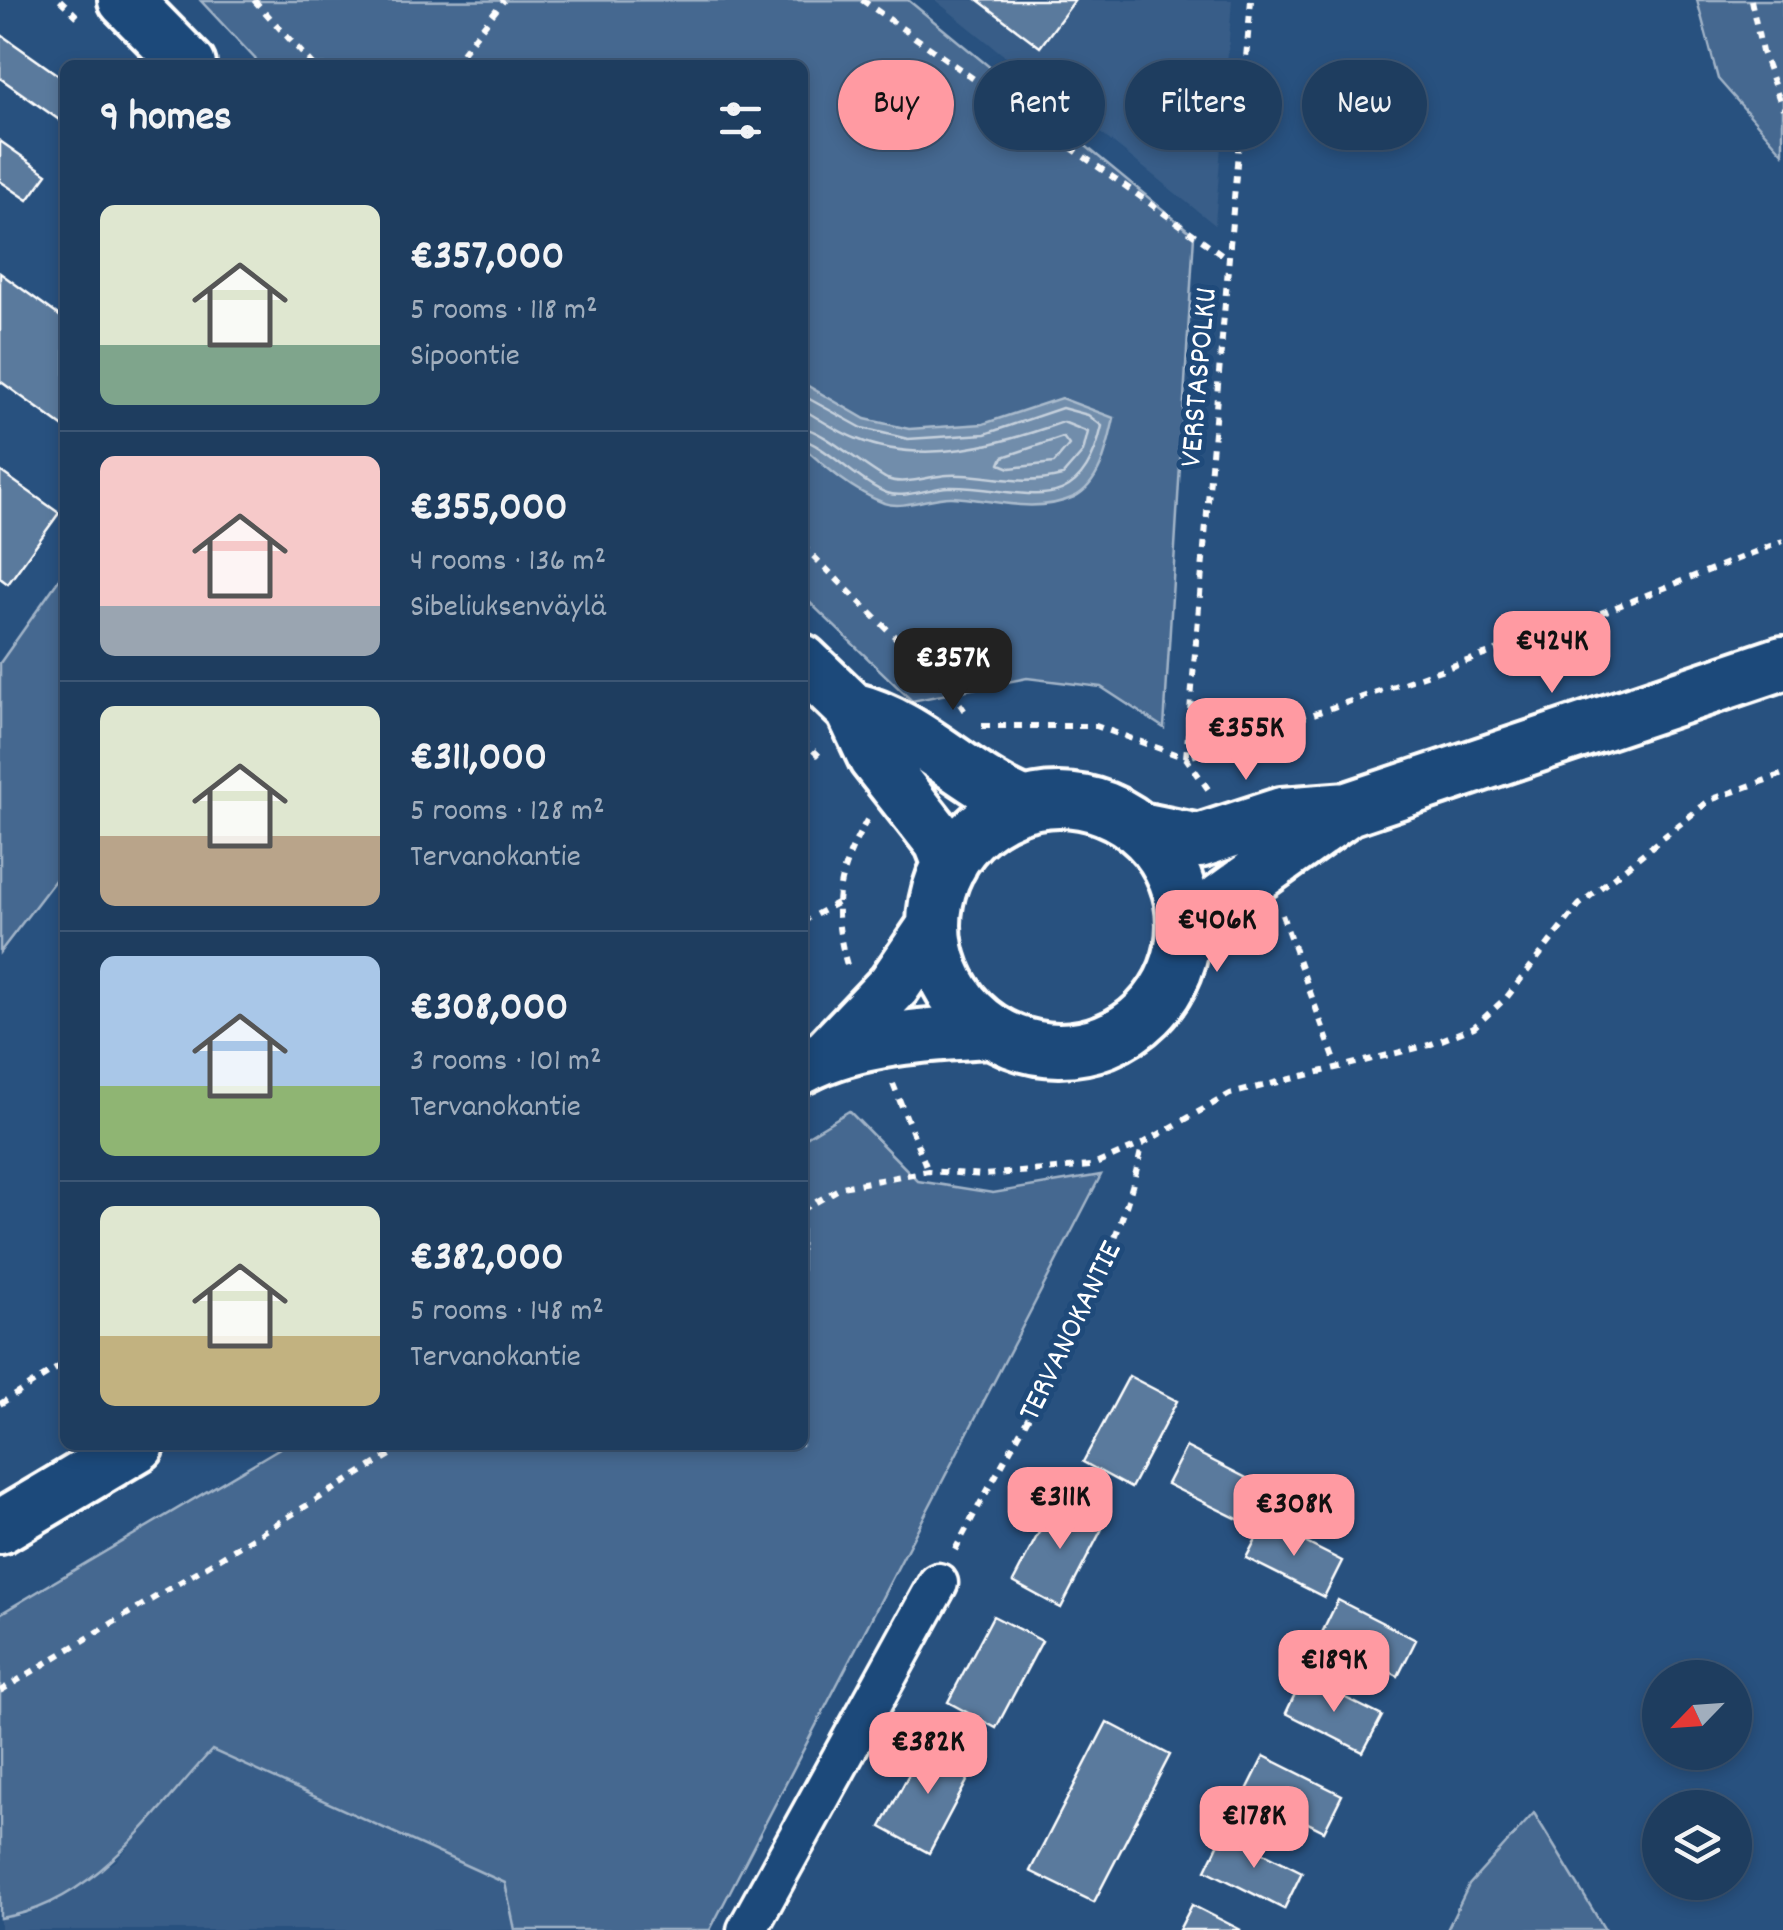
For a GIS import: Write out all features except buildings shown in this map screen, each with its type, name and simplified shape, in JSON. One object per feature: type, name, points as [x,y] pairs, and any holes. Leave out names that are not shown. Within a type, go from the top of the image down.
[{"type":"main road","points":[[142,6],[184,60]]},
{"type":"main road","points":[[1140,829],[1167,862],[1182,901],[1183,944],[1170,984],[1144,1018],[1108,1041],[1069,1051],[1029,1048],[991,1032],[960,1004],[940,968],[933,928],[939,888],[950,865],[986,822],[1023,804],[1063,800],[1103,808],[1140,829],[1198,841],[1282,814],[1348,809],[1783,663]]},
{"type":"main road","points":[[808,667],[852,709],[875,758],[940,842],[950,865]]},
{"type":"main road","points":[[852,709],[883,716],[984,788],[1023,804]]},
{"type":"main road","points":[[1183,944],[1223,899],[1348,809]]},
{"type":"main road","points":[[817,1059],[894,984],[933,928]]},
{"type":"main road","points":[[817,1059],[922,1034],[991,1032]]},
{"type":"main road","points":[[0,1527],[130,1450]]},
{"type":"street","points":[[747,1930],[938,1583]]},
{"type":"path","points":[[254,0],[308,60]]},
{"type":"path","points":[[456,60],[504,0]]},
{"type":"path","points":[[862,0],[1232,261]]},
{"type":"path","name":"VERSTASPOLKU","points":[[1251,0],[1232,261],[1186,758],[1568,626],[1783,541]]},
{"type":"path","points":[[1751,0],[1762,52],[1783,109]]},
{"type":"path","points":[[808,551],[954,695],[975,727]]},
{"type":"path","points":[[808,1207],[842,1188],[928,1171],[984,1175],[1091,1166],[1142,1144],[1230,1094],[1429,1045],[1474,1027],[1507,997],[1579,905],[1710,800],[1783,774]]},
{"type":"path","points":[[808,919],[837,902]]},
{"type":"path","name":"TERVANOKANTIE","points":[[938,1583],[1098,1276],[1130,1202],[1142,1144]]},
{"type":"path","points":[[0,1404],[60,1366]]},
{"type":"path","points":[[0,1692],[399,1450]]},
{"type":"shaded area","points":[[908,0],[981,60],[974,60],[974,150],[1091,150],[1194,235],[1164,728],[1101,687],[1027,678],[912,701],[808,601],[808,60],[256,60],[201,1]]},
{"type":"shaded area","points":[[935,0],[1232,0],[1227,60],[1125,60],[1125,150],[1221,150],[1215,225],[1105,137],[1105,60],[1010,60]]},
{"type":"shaded area","points":[[1697,0],[1783,0],[1783,153],[1718,79]]},
{"type":"shaded area","points":[[60,578],[60,874],[0,952],[0,663]]},
{"type":"shaded area","points":[[849,1111],[918,1181],[993,1193],[1101,1175],[710,1930],[515,1930],[505,1883],[212,1750],[119,1854],[93,1876],[34,1910],[0,1918],[0,1614],[277,1450],[808,1450],[808,1136]]},
{"type":"shaded area","points":[[212,1750],[506,1883],[515,1930],[0,1930],[0,1918],[25,1915],[116,1861]]},
{"type":"shaded area","points":[[1534,1813],[1605,1930],[1447,1930],[1469,1885]]},
{"type":"water","points":[[808,386],[865,419],[909,429],[983,424],[1061,398],[1114,418],[1106,451],[1091,483],[1074,497],[1044,505],[952,497],[892,505],[851,486],[808,451]]}]
